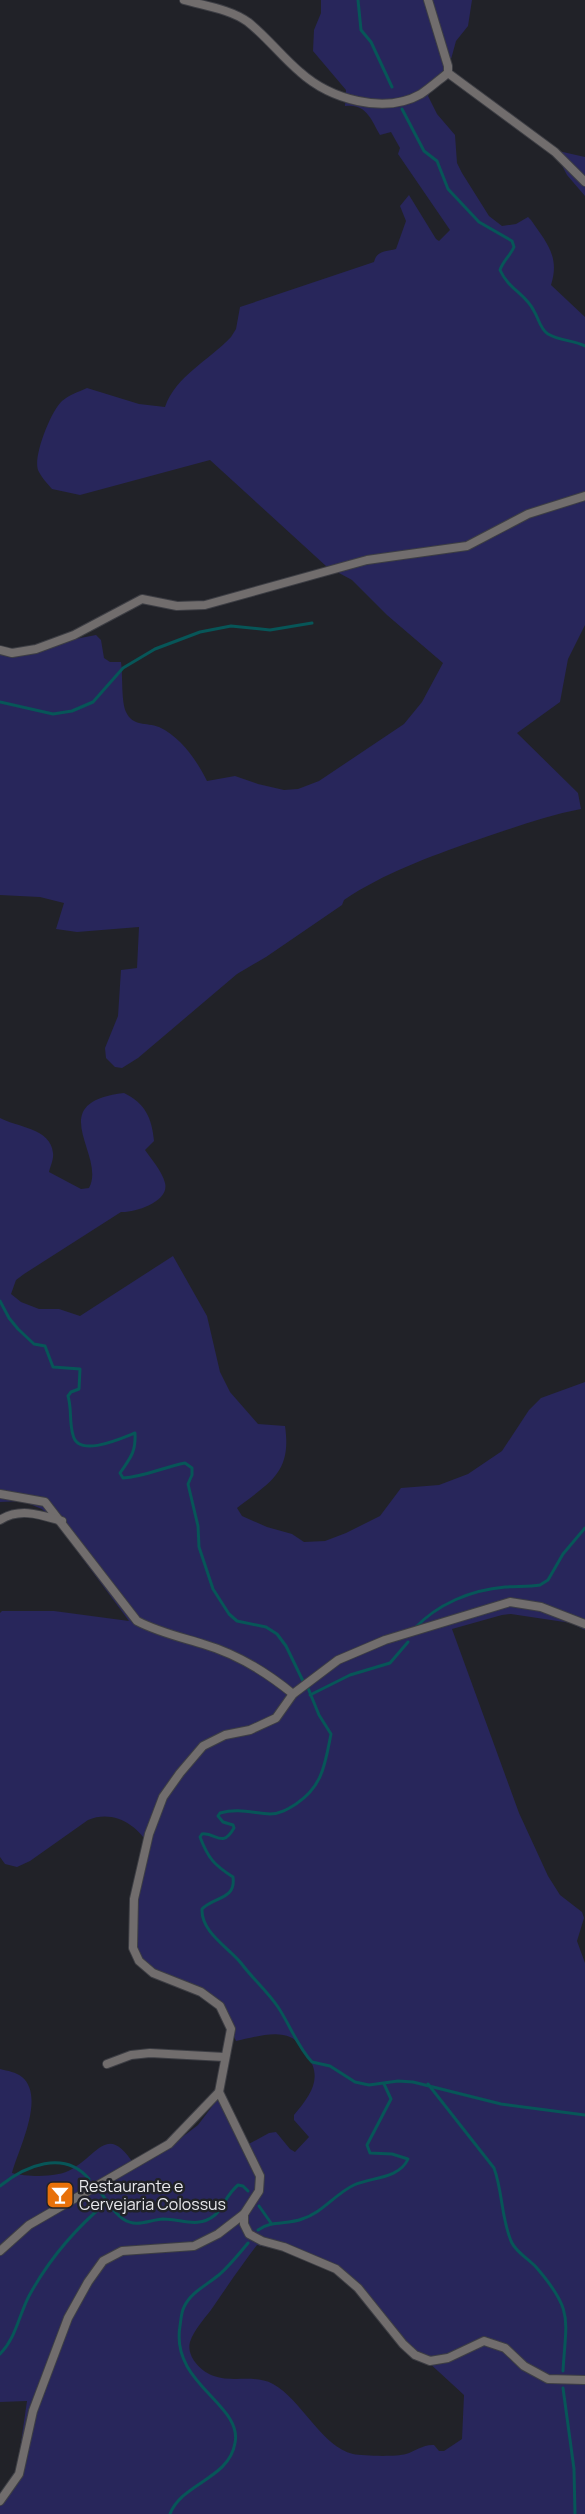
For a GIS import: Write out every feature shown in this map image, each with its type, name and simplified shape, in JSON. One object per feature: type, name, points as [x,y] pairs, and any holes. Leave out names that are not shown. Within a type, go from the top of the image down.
[{"type":"street","points":[[184,0],[236,14],[249,23],[302,74],[324,88],[350,100],[369,103],[404,100],[420,94],[448,73]]},
{"type":"street","points":[[428,0],[448,66],[448,73]]},
{"type":"street","points":[[448,73],[556,152],[585,182]]},
{"type":"street","points":[[0,650],[12,653],[74,635],[142,599],[177,606],[205,605],[367,560],[467,546],[528,514],[585,496]]},
{"type":"street","points":[[0,1494],[45,1502],[62,1521],[137,1621],[156,1631],[204,1644],[238,1658],[265,1671],[293,1694]]},
{"type":"street","points":[[0,1520],[9,1514],[33,1512],[62,1521]]},
{"type":"street","points":[[0,2501],[20,2474],[33,2411],[68,2318],[88,2282],[103,2261],[122,2251],[194,2246],[218,2234],[244,2214],[259,2191],[260,2176],[219,2092],[224,2057],[231,2029],[220,2006],[201,1992],[153,1973],[139,1962],[133,1948],[134,1899],[149,1834],[163,1797],[203,1746],[225,1735],[250,1730],[276,1718],[293,1694],[338,1660],[385,1640],[510,1602],[541,1607],[585,1624]]},
{"type":"street","points":[[106,2064],[131,2055],[150,2052],[224,2057]]},
{"type":"street","points":[[0,2251],[29,2225],[169,2144],[219,2092]]},
{"type":"street","points":[[244,2214],[244,2224],[249,2234],[262,2241],[284,2247],[336,2269],[358,2288],[414,2355],[430,2361],[448,2358],[484,2341],[505,2348],[524,2366],[548,2379],[585,2380]]},
{"type":"shaded area","points":[[321,0],[472,0],[468,26],[456,41],[447,74],[435,85],[428,96],[437,114],[455,135],[457,163],[489,216],[502,226],[516,224],[528,217],[531,220],[547,243],[553,258],[554,266],[551,285],[585,317],[585,625],[568,659],[560,702],[517,733],[578,793],[581,809],[540,819],[474,841],[391,874],[359,890],[344,900],[342,905],[266,957],[237,974],[138,1058],[122,1068],[115,1067],[106,1058],[105,1048],[118,1016],[121,970],[137,968],[139,927],[77,932],[56,929],[64,903],[40,897],[0,895],[0,650],[13,651],[96,635],[101,640],[104,658],[110,662],[121,662],[124,707],[132,720],[167,731],[181,743],[193,758],[207,781],[235,776],[284,790],[298,789],[319,781],[404,724],[422,702],[443,663],[387,615],[352,580],[326,566],[210,460],[80,495],[52,489],[42,478],[38,470],[37,463],[40,445],[53,414],[62,401],[87,388],[139,404],[165,407],[177,386],[231,337],[236,329],[240,307],[374,262],[380,253],[396,249],[406,221],[400,206],[409,195],[436,239],[439,241],[450,230],[398,154],[400,148],[391,132],[380,135],[367,113],[358,107],[345,106],[346,90],[313,51],[314,30],[321,13]]},
{"type":"shaded area","points":[[554,150],[585,157],[585,196],[567,175]]},
{"type":"shaded area","points":[[124,1093],[137,1101],[146,1112],[154,1141],[145,1150],[162,1174],[165,1190],[157,1201],[134,1211],[121,1212],[24,1274],[16,1280],[11,1294],[21,1302],[39,1309],[59,1309],[80,1316],[173,1256],[207,1316],[220,1372],[230,1392],[258,1424],[285,1426],[286,1442],[282,1466],[269,1483],[237,1508],[242,1516],[267,1527],[292,1534],[304,1542],[325,1541],[346,1533],[380,1516],[401,1488],[439,1485],[468,1474],[502,1451],[529,1410],[541,1398],[585,1382],[585,1630],[571,1623],[511,1614],[452,1629],[519,1813],[548,1876],[560,1895],[582,1912],[584,1918],[577,1941],[585,1963],[585,2514],[0,2514],[0,2499],[15,2484],[27,2401],[0,2402],[0,2069],[20,2075],[29,2086],[31,2110],[12,2173],[34,2176],[66,2172],[82,2163],[104,2145],[111,2144],[118,2146],[126,2153],[135,2166],[164,2151],[198,2125],[223,2092],[247,2145],[269,2133],[276,2132],[290,2149],[295,2152],[309,2137],[294,2120],[294,2115],[310,2093],[315,2078],[311,2062],[293,2038],[270,2034],[236,2041],[227,2019],[217,2004],[160,1974],[149,1966],[140,1955],[134,1942],[132,1925],[136,1897],[149,1846],[138,1832],[124,1821],[107,1816],[88,1820],[30,1861],[17,1867],[5,1864],[0,1857],[0,1613],[2,1611],[54,1611],[129,1621],[60,1528],[42,1509],[22,1501],[0,1502],[0,1118],[40,1133],[51,1145],[53,1153],[49,1172],[81,1189],[89,1188],[92,1175],[82,1132],[81,1119],[86,1107],[99,1099]],"holes":[[[257,2245],[294,2253],[334,2272],[369,2298],[409,2349],[426,2360],[464,2395],[462,2439],[444,2451],[439,2451],[434,2445],[430,2445],[401,2455],[353,2454],[342,2450],[331,2442],[293,2400],[273,2384],[251,2379],[221,2378],[209,2374],[196,2363],[192,2358],[189,2347],[194,2333]]]},
{"type":"waterway","points":[[358,0],[361,30],[371,42],[392,87]]},
{"type":"waterway","points":[[402,109],[424,151],[437,161],[448,189],[479,222],[512,241],[514,247],[500,270],[508,282],[530,305],[543,329],[548,334],[585,346]]},
{"type":"waterway","points":[[0,702],[53,714],[72,711],[93,702],[123,668],[155,649],[200,632],[231,626],[270,630],[312,623]]},
{"type":"waterway","points":[[0,1301],[9,1318],[18,1329],[34,1344],[45,1346],[53,1367],[80,1369],[79,1389],[71,1392],[68,1396],[72,1430],[76,1442],[83,1445],[100,1445],[135,1433],[133,1450],[120,1473],[123,1478],[139,1476],[185,1463],[192,1468],[192,1475],[188,1484],[198,1526],[199,1547],[213,1589],[229,1614],[237,1621],[266,1627],[277,1634],[286,1646],[303,1681]]},
{"type":"waterway","points":[[414,1629],[433,1612],[467,1595],[505,1587],[540,1585],[548,1580],[563,1554],[585,1528]]},
{"type":"waterway","points":[[310,1695],[350,1675],[390,1663],[408,1642]]},
{"type":"waterway","points":[[308,1688],[319,1715],[331,1734],[321,1774],[312,1790],[296,1804],[277,1813],[239,1811],[220,1813],[218,1816],[223,1822],[233,1825],[234,1828],[230,1834],[222,1839],[207,1834],[202,1834],[200,1837],[209,1856],[216,1865],[233,1877],[233,1884],[228,1894],[202,1909],[203,1917],[210,1932],[236,1957],[274,2001],[302,2049],[312,2062],[330,2066],[355,2082],[369,2085],[398,2081],[413,2082],[501,2104],[585,2115]]},
{"type":"waterway","points":[[258,2230],[268,2225],[296,2221],[309,2216],[354,2185],[392,2174],[404,2166],[408,2159],[392,2154],[370,2153],[367,2145],[391,2099],[384,2084]]},
{"type":"waterway","points":[[428,2084],[494,2168],[508,2234],[512,2243],[536,2267],[557,2294],[562,2305],[566,2326],[563,2371]]},
{"type":"waterway","points":[[0,2186],[21,2172],[33,2167],[56,2163],[68,2165],[79,2170],[89,2179]]},
{"type":"waterway","points":[[101,2193],[119,2216],[128,2222],[138,2223],[163,2219],[202,2222],[215,2215],[238,2185],[243,2186],[248,2191]]},
{"type":"waterway","points":[[0,2354],[14,2334],[29,2296],[45,2269],[74,2233],[107,2202]]},
{"type":"waterway","points":[[259,2206],[271,2223]]},
{"type":"waterway","points":[[170,2514],[184,2495],[224,2465],[231,2455],[235,2443],[235,2429],[228,2416],[195,2378],[186,2363],[180,2346],[182,2312],[191,2297],[224,2271],[248,2243]]},
{"type":"waterway","points":[[563,2388],[574,2469],[575,2514]]},
{"type":"place","name":"Restaurante e Cervejaria Colossus","points":[[60,2195]]}]
